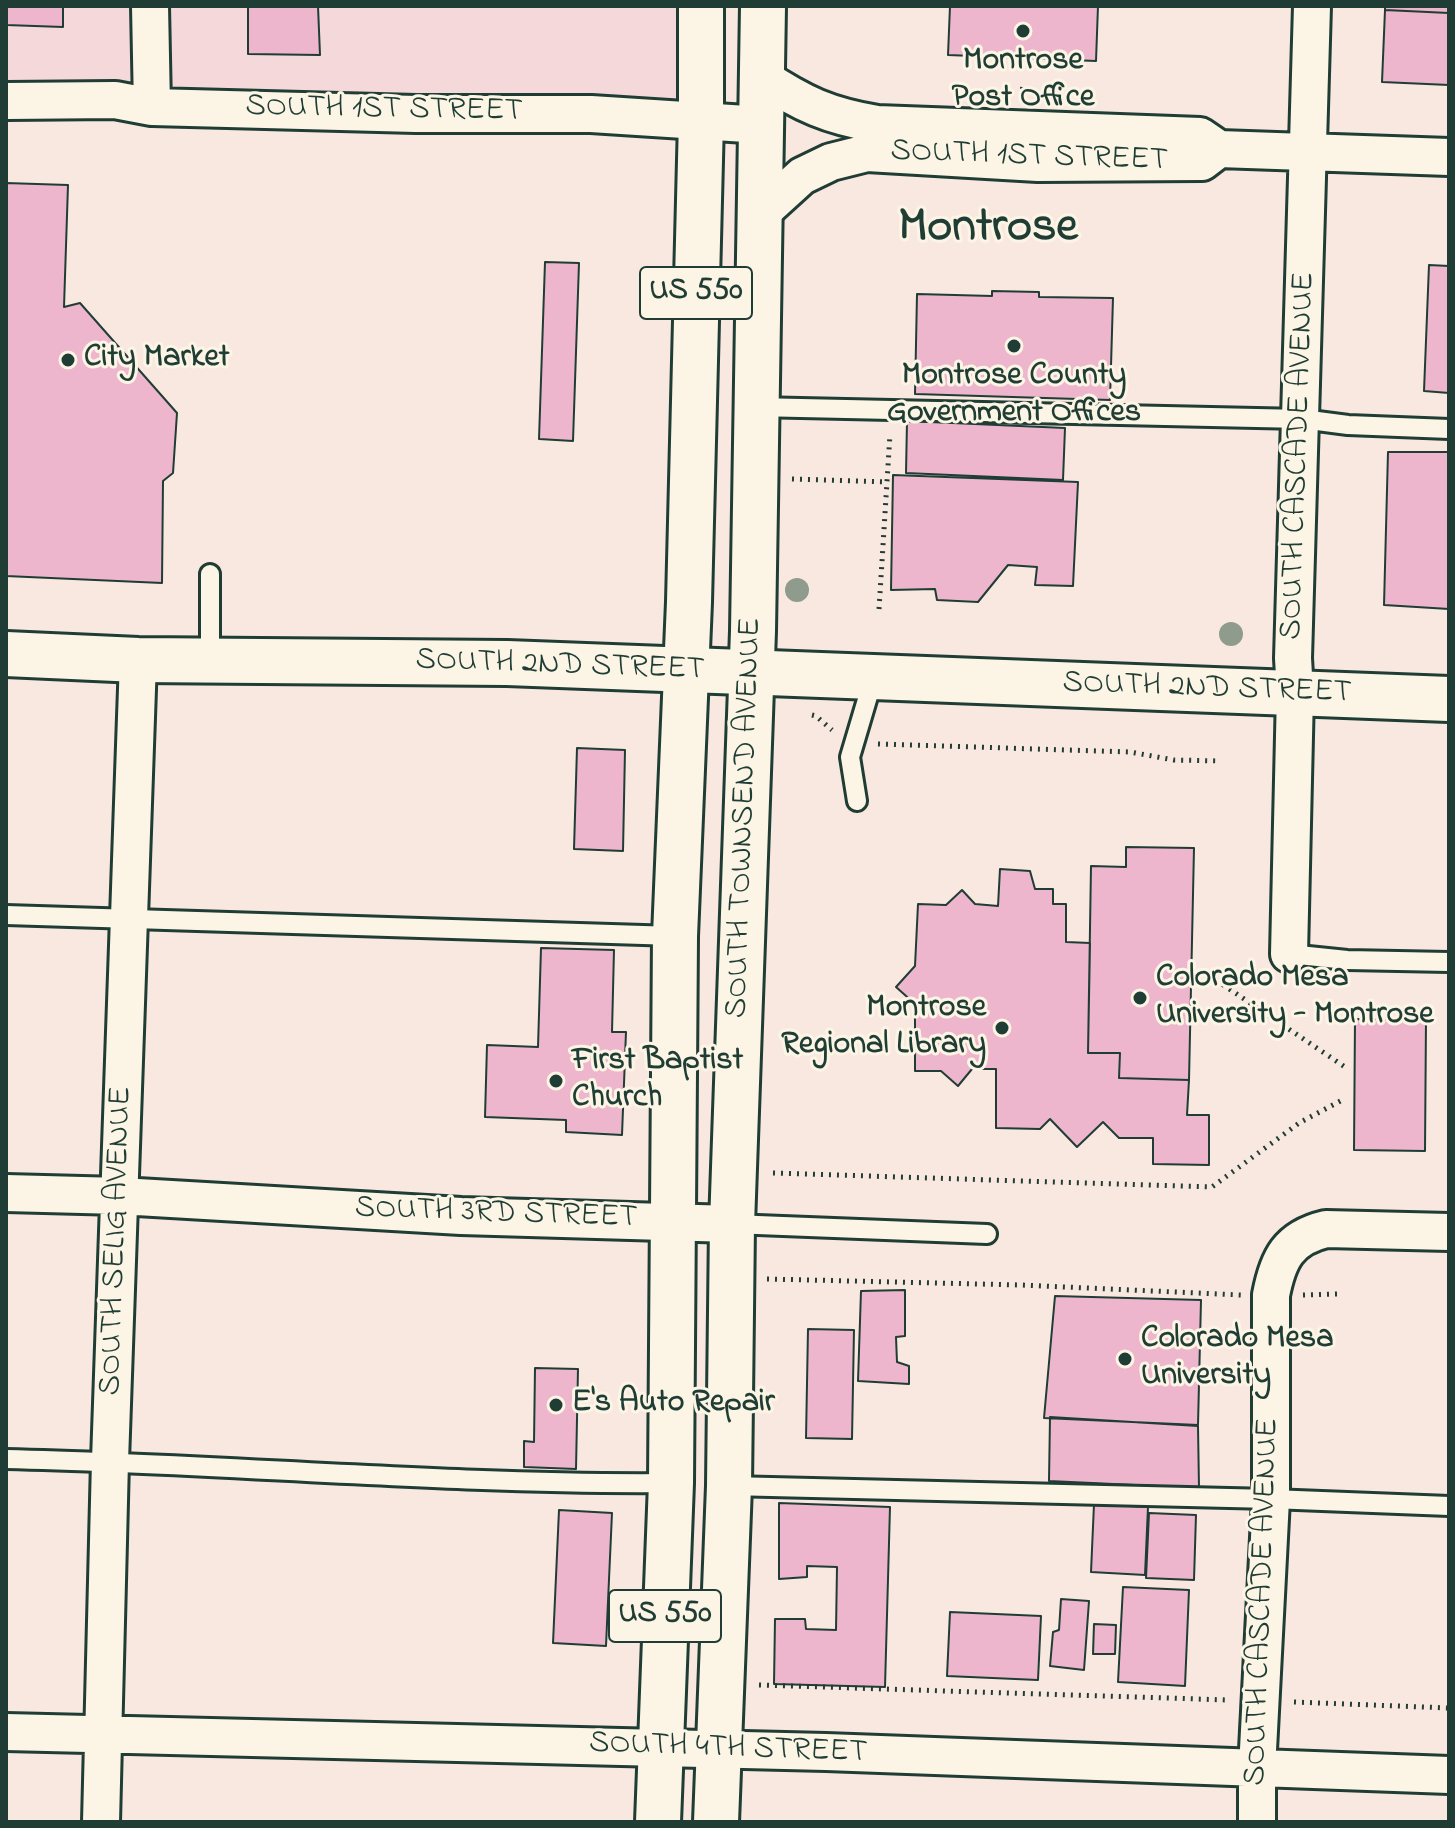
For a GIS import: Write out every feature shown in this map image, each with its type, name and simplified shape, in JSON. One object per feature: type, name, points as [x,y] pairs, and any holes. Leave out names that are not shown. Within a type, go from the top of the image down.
[{"type":"main road","name":"SOUTH TOWNSEND AVENUE","points":[[658,1822],[671,1483],[675,936],[686,669],[701,120],[701,6]]},
{"type":"main road","name":"SOUTH TOWNSEND AVENUE","points":[[716,1822],[729,1486],[732,1224],[753,631],[763,6]]},
{"type":"main road","name":"SOUTH 2ND STREET","points":[[6,654],[138,660],[507,663],[1449,699]]},
{"type":"street","points":[[150,6],[152,107]]},
{"type":"street","name":"SOUTH CASCADE AVENUE","points":[[1289,954],[1295,693],[1293,658],[1312,6]]},
{"type":"street","name":"SOUTH 1ST STREET","points":[[762,77],[804,103],[877,124],[1200,136],[1219,149],[1449,157]]},
{"type":"street","name":"SOUTH 1ST STREET","points":[[6,101],[115,100],[152,107],[416,114],[591,114],[762,125]]},
{"type":"street","name":"SOUTH 1ST STREET","points":[[758,216],[802,176],[831,162],[867,153],[1038,163],[1202,162],[1219,149]]},
{"type":"street","name":"SOUTH SELIG AVENUE","points":[[101,1822],[110,1461],[138,660]]},
{"type":"street","name":"SOUTH 3RD STREET","points":[[6,1193],[120,1196],[461,1216],[732,1224]]},
{"type":"street","name":"SOUTH CASCADE AVENUE","points":[[1257,1822],[1271,1499],[1271,1295],[1277,1266],[1292,1244],[1310,1233],[1326,1229],[1449,1232]]},
{"type":"street","name":"SOUTH 4TH STREET","points":[[6,1732],[719,1749],[1449,1775]]},
{"type":"lane","points":[[755,407],[1302,419],[1348,425],[1449,429]]},
{"type":"lane","points":[[210,574],[210,660]]},
{"type":"lane","points":[[857,801],[850,757],[874,676]]},
{"type":"lane","points":[[6,915],[675,936]]},
{"type":"lane","points":[[1289,954],[1347,960],[1449,962]]},
{"type":"lane","name":"SOUTH 3RD STREET","points":[[732,1224],[987,1234]]},
{"type":"lane","points":[[6,1459],[110,1461],[515,1483],[671,1483]]},
{"type":"lane","points":[[729,1486],[1449,1506]]},
{"type":"path","points":[[879,609],[892,410]]},
{"type":"path","points":[[787,479],[887,482]]},
{"type":"path","points":[[806,715],[816,716],[842,740],[1130,752],[1174,760],[1221,761]]},
{"type":"path","points":[[1216,980],[1345,1067]]},
{"type":"path","points":[[773,1173],[1212,1187],[1299,1123],[1344,1099]]},
{"type":"path","points":[[764,1279],[1271,1295],[1338,1294]]},
{"type":"path","points":[[756,1685],[1239,1700]]},
{"type":"path","points":[[1283,1701],[1449,1708]]},
{"type":"shaded area","points":[[6,6],[702,6],[701,120],[6,104]]},
{"type":"building","points":[[6,6],[63,6],[63,27],[6,25]]},
{"type":"building","points":[[248,6],[318,6],[320,55],[248,54]]},
{"type":"building","name":"Montrose Post Office","points":[[950,6],[1098,6],[1096,61],[948,55]]},
{"type":"building","points":[[1385,6],[1449,6],[1449,13],[1385,10]]},
{"type":"building","points":[[1385,10],[1449,13],[1449,85],[1382,82]]},
{"type":"building","name":"City Market","points":[[6,183],[68,185],[64,307],[80,303],[177,413],[173,473],[163,481],[162,583],[6,576]]},
{"type":"building","points":[[545,262],[579,263],[573,441],[539,439]]},
{"type":"building","points":[[1429,265],[1449,266],[1449,393],[1424,391]]},
{"type":"building","name":"Montrose County Government Offices","points":[[992,291],[1039,292],[1039,297],[1113,298],[1110,400],[915,394],[917,294],[992,296]]},
{"type":"building","points":[[907,421],[1065,428],[1063,480],[906,473]]},
{"type":"building","points":[[1388,452],[1449,452],[1449,609],[1384,605]]},
{"type":"building","points":[[893,475],[1078,482],[1073,586],[1035,585],[1037,567],[1008,565],[978,602],[937,600],[935,589],[891,590]]},
{"type":"building","points":[[577,748],[625,750],[623,851],[574,849]]},
{"type":"building","name":"Colorado Mesa University - Montrose","points":[[1126,847],[1194,848],[1189,1080],[1119,1078],[1120,1053],[1088,1053],[1091,866],[1126,867]]},
{"type":"building","name":"Montrose Regional Library","points":[[1000,869],[1030,871],[1035,889],[1053,889],[1053,904],[1066,904],[1066,942],[1090,943],[1088,1053],[1120,1053],[1119,1078],[1189,1080],[1187,1115],[1209,1115],[1209,1165],[1153,1164],[1153,1138],[1119,1138],[1103,1122],[1077,1147],[1050,1119],[1040,1129],[996,1128],[996,1069],[972,1069],[958,1086],[941,1071],[915,1071],[915,1004],[896,987],[915,966],[918,904],[946,905],[962,890],[975,904],[998,906]]},
{"type":"building","points":[[541,948],[614,950],[612,1032],[626,1032],[622,1135],[566,1132],[566,1120],[485,1117],[487,1045],[538,1047]]},
{"type":"building","points":[[1355,1019],[1426,1020],[1425,1151],[1354,1150]]},
{"type":"building","points":[[905,1290],[905,1336],[896,1337],[897,1362],[909,1366],[909,1384],[858,1381],[861,1291]]},
{"type":"building","name":"Colorado Mesa University","points":[[1055,1296],[1201,1300],[1198,1425],[1044,1418]]},
{"type":"building","points":[[808,1329],[854,1330],[852,1439],[806,1438]]},
{"type":"building","name":"E's Auto Repair","points":[[535,1368],[578,1369],[576,1469],[524,1467],[524,1441],[534,1442]]},
{"type":"building","points":[[1050,1417],[1198,1426],[1199,1488],[1049,1481]]},
{"type":"building","points":[[779,1503],[890,1507],[885,1687],[774,1684],[775,1619],[805,1619],[806,1629],[836,1630],[837,1567],[807,1566],[807,1577],[779,1579]]},
{"type":"building","points":[[1094,1504],[1148,1507],[1145,1575],[1091,1572]]},
{"type":"building","points":[[559,1510],[612,1513],[606,1646],[553,1643]]},
{"type":"building","points":[[1149,1513],[1196,1515],[1194,1580],[1146,1578]]},
{"type":"building","points":[[1123,1587],[1189,1590],[1185,1686],[1118,1682]]},
{"type":"building","points":[[1061,1599],[1089,1601],[1084,1670],[1050,1666],[1053,1632],[1059,1630]]},
{"type":"building","points":[[950,1612],[1041,1616],[1038,1680],[947,1676]]},
{"type":"building","points":[[1094,1624],[1116,1625],[1115,1654],[1093,1654]]},
{"type":"place","name":"Montrose Post Office","points":[[1023,31]]},
{"type":"place","name":"Montrose County Government Offices","points":[[1014,346]]},
{"type":"place","name":"City Market","points":[[68,360]]},
{"type":"place","name":"Colorado Mesa University - Montrose","points":[[1140,998]]},
{"type":"place","name":"Montrose Regional Library","points":[[1002,1028]]},
{"type":"place","name":"First Baptist Church","points":[[556,1081]]},
{"type":"place","name":"Colorado Mesa University","points":[[1125,1359]]},
{"type":"place","name":"E's Auto Repair","points":[[556,1405]]},
{"type":"district","name":"Montrose","points":[[988,231]]}]
